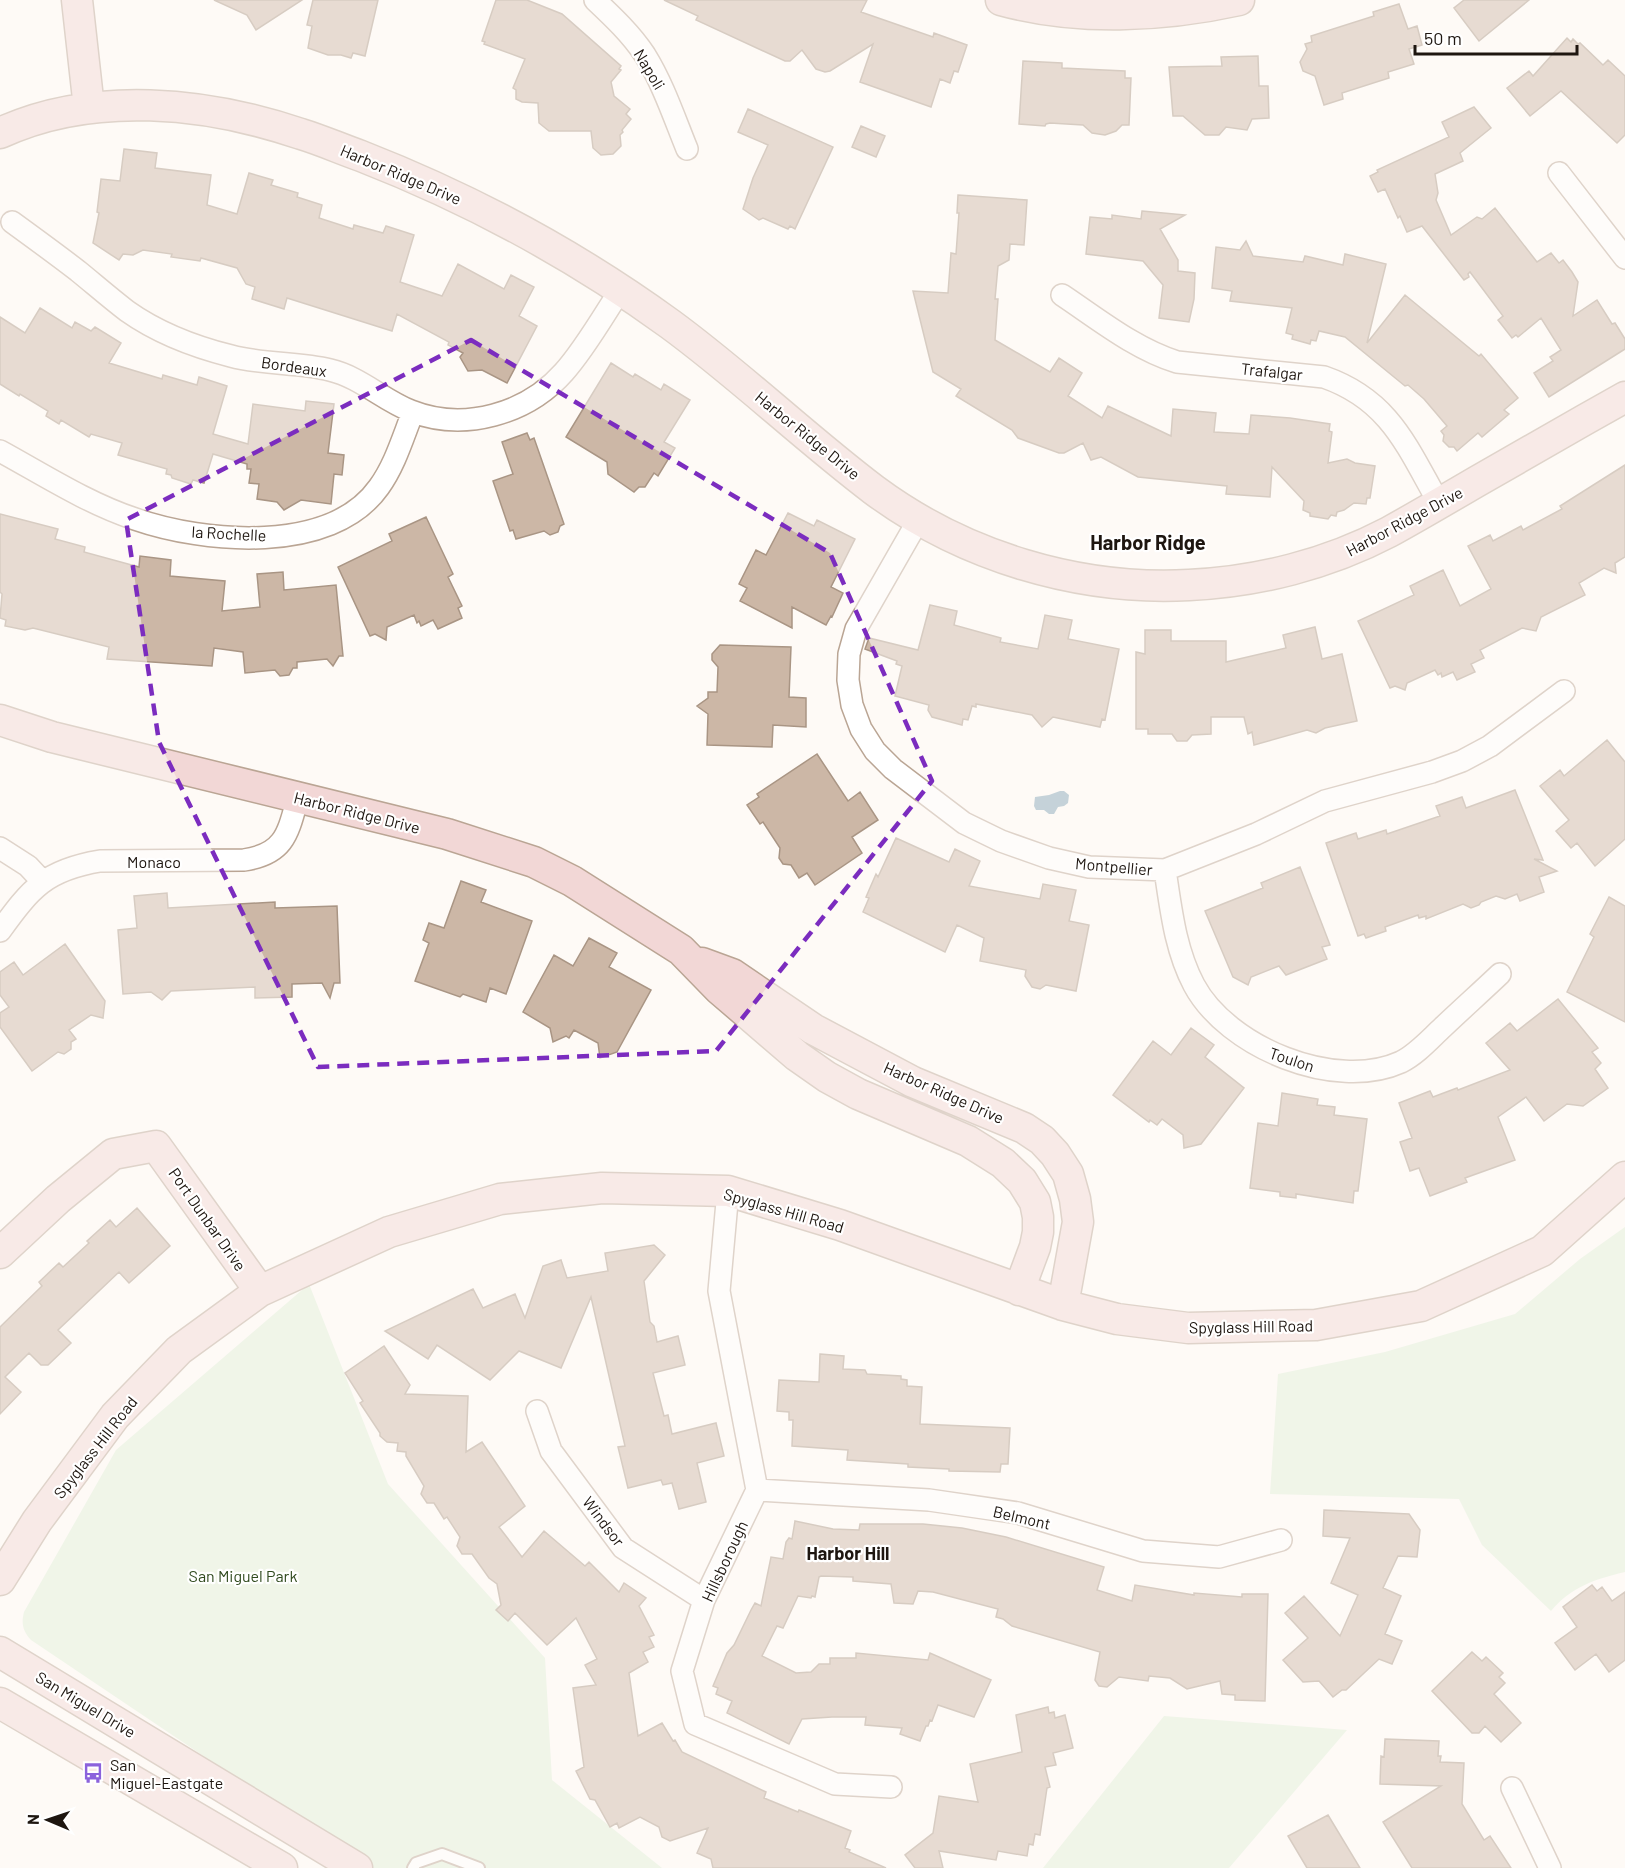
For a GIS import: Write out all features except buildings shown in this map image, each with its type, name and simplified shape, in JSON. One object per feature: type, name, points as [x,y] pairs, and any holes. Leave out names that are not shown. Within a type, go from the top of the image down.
[{"type":"street","points":[[77,0],[88,108]]},
{"type":"street","name":"Napoli","points":[[595,0],[621,24],[644,55],[663,88],[687,149]]},
{"type":"street","points":[[1009,1],[1096,14],[1152,13],[1207,7],[1239,0]]},
{"type":"street","name":"Harbor Ridge Drive","points":[[0,133],[43,117],[88,108],[127,106],[186,109],[244,118],[301,133],[413,178],[503,219],[561,251],[621,289],[682,333],[874,490],[919,519],[987,552],[1036,568],[1106,582],[1137,585],[1188,585],[1240,580],[1290,570],[1339,554],[1386,533],[1625,397]]},
{"type":"street","points":[[1559,173],[1625,258]]},
{"type":"street","name":"Bordeaux","points":[[12,222],[130,313],[172,336],[233,357],[333,370],[358,381],[395,405],[412,412],[450,420],[479,419],[507,412],[533,399],[550,386],[566,371],[621,289]]},
{"type":"street","name":"Trafalgar","points":[[1062,295],[1142,348],[1161,357],[1177,362],[1324,377],[1342,383],[1375,405],[1393,424],[1439,503]]},
{"type":"street","name":"la Rochelle","points":[[0,451],[100,506],[136,520],[210,535],[248,537],[286,535],[317,530],[340,520],[361,506],[379,488],[392,467],[412,412]]},
{"type":"street","name":"Montpellier","points":[[919,519],[864,612],[856,629],[849,654],[848,680],[852,705],[861,729],[875,751],[893,769],[964,823],[1001,841],[1049,858],[1089,867],[1165,870],[1256,834],[1325,801],[1432,772],[1462,761],[1490,746],[1564,691]]},
{"type":"street","name":"Harbor Ridge Drive","points":[[0,720],[52,737],[447,834],[534,862],[572,882],[681,950],[719,989],[797,1056],[827,1077],[858,1094],[968,1141],[1006,1166],[1022,1181],[1035,1202],[1038,1217],[1035,1247],[1019,1290]]},
{"type":"street","name":"Monaco","points":[[0,931],[25,896],[42,881],[78,864],[100,861],[260,858],[283,841],[289,830],[298,797]]},
{"type":"street","points":[[0,848],[28,866],[42,881]]},
{"type":"street","name":"Toulon","points":[[1165,870],[1175,933],[1195,986],[1216,1013],[1238,1031],[1265,1050],[1295,1063],[1349,1072],[1378,1070],[1402,1062],[1422,1048],[1500,974]]},
{"type":"street","name":"Harbor Ridge Drive","points":[[692,959],[732,974],[813,1029],[913,1082],[1024,1128],[1055,1154],[1068,1174],[1078,1222],[1063,1305]]},
{"type":"street","points":[[1006,1166],[1032,1134]]},
{"type":"street","name":"Port Dunbar Drive","points":[[0,1253],[58,1199],[113,1154],[156,1146],[260,1291]]},
{"type":"street","name":"Spyglass Hill Road","points":[[0,1580],[37,1521],[115,1416],[179,1350],[260,1291],[389,1232],[500,1199],[602,1188],[728,1191],[840,1225],[1063,1305],[1117,1319],[1188,1328],[1316,1325],[1421,1306],[1542,1251],[1625,1177]]},
{"type":"street","points":[[728,1191],[719,1291],[757,1490]]},
{"type":"street","name":"Windsor","points":[[537,1411],[552,1451],[624,1548],[704,1600]]},
{"type":"street","name":"Belmont","points":[[757,1490],[929,1500],[1007,1511],[1143,1551],[1219,1557],[1281,1540]]},
{"type":"street","name":"Hillsborough","points":[[757,1490],[704,1600],[682,1671],[694,1724],[835,1784],[891,1787]]},
{"type":"street","name":"San Miguel Drive","points":[[0,1652],[357,1868]]},
{"type":"street","points":[[0,1703],[282,1868]]},
{"type":"street","points":[[1512,1788],[1550,1868]]},
{"type":"lane","points":[[413,1868],[416,1863],[442,1854],[479,1868]]},
{"type":"highlighted area","points":[[471,340],[830,553],[932,781],[716,1051],[318,1067],[159,742],[126,520]]},
{"type":"green space","points":[[1625,1227],[1625,1572],[1584,1585],[1567,1596],[1551,1611],[1482,1545],[1459,1499],[1270,1494],[1278,1374],[1385,1352],[1515,1314],[1580,1259]]},
{"type":"green space","name":"San Miguel Park","points":[[309,1284],[388,1484],[545,1658],[552,1780],[662,1868],[370,1868],[31,1640],[26,1634],[23,1627],[24,1612],[116,1450]]},
{"type":"green space","points":[[1164,1716],[1347,1730],[1229,1868],[1043,1868]]},
{"type":"water","points":[[1060,791],[1069,795],[1068,803],[1058,807],[1054,814],[1036,810],[1035,797]]},
{"type":"place","name":"San Miguel-Eastgate","points":[[93,1773]]},
{"type":"district","name":"Harbor Ridge","points":[[1148,542]]},
{"type":"district","name":"Harbor Hill","points":[[848,1553]]}]
